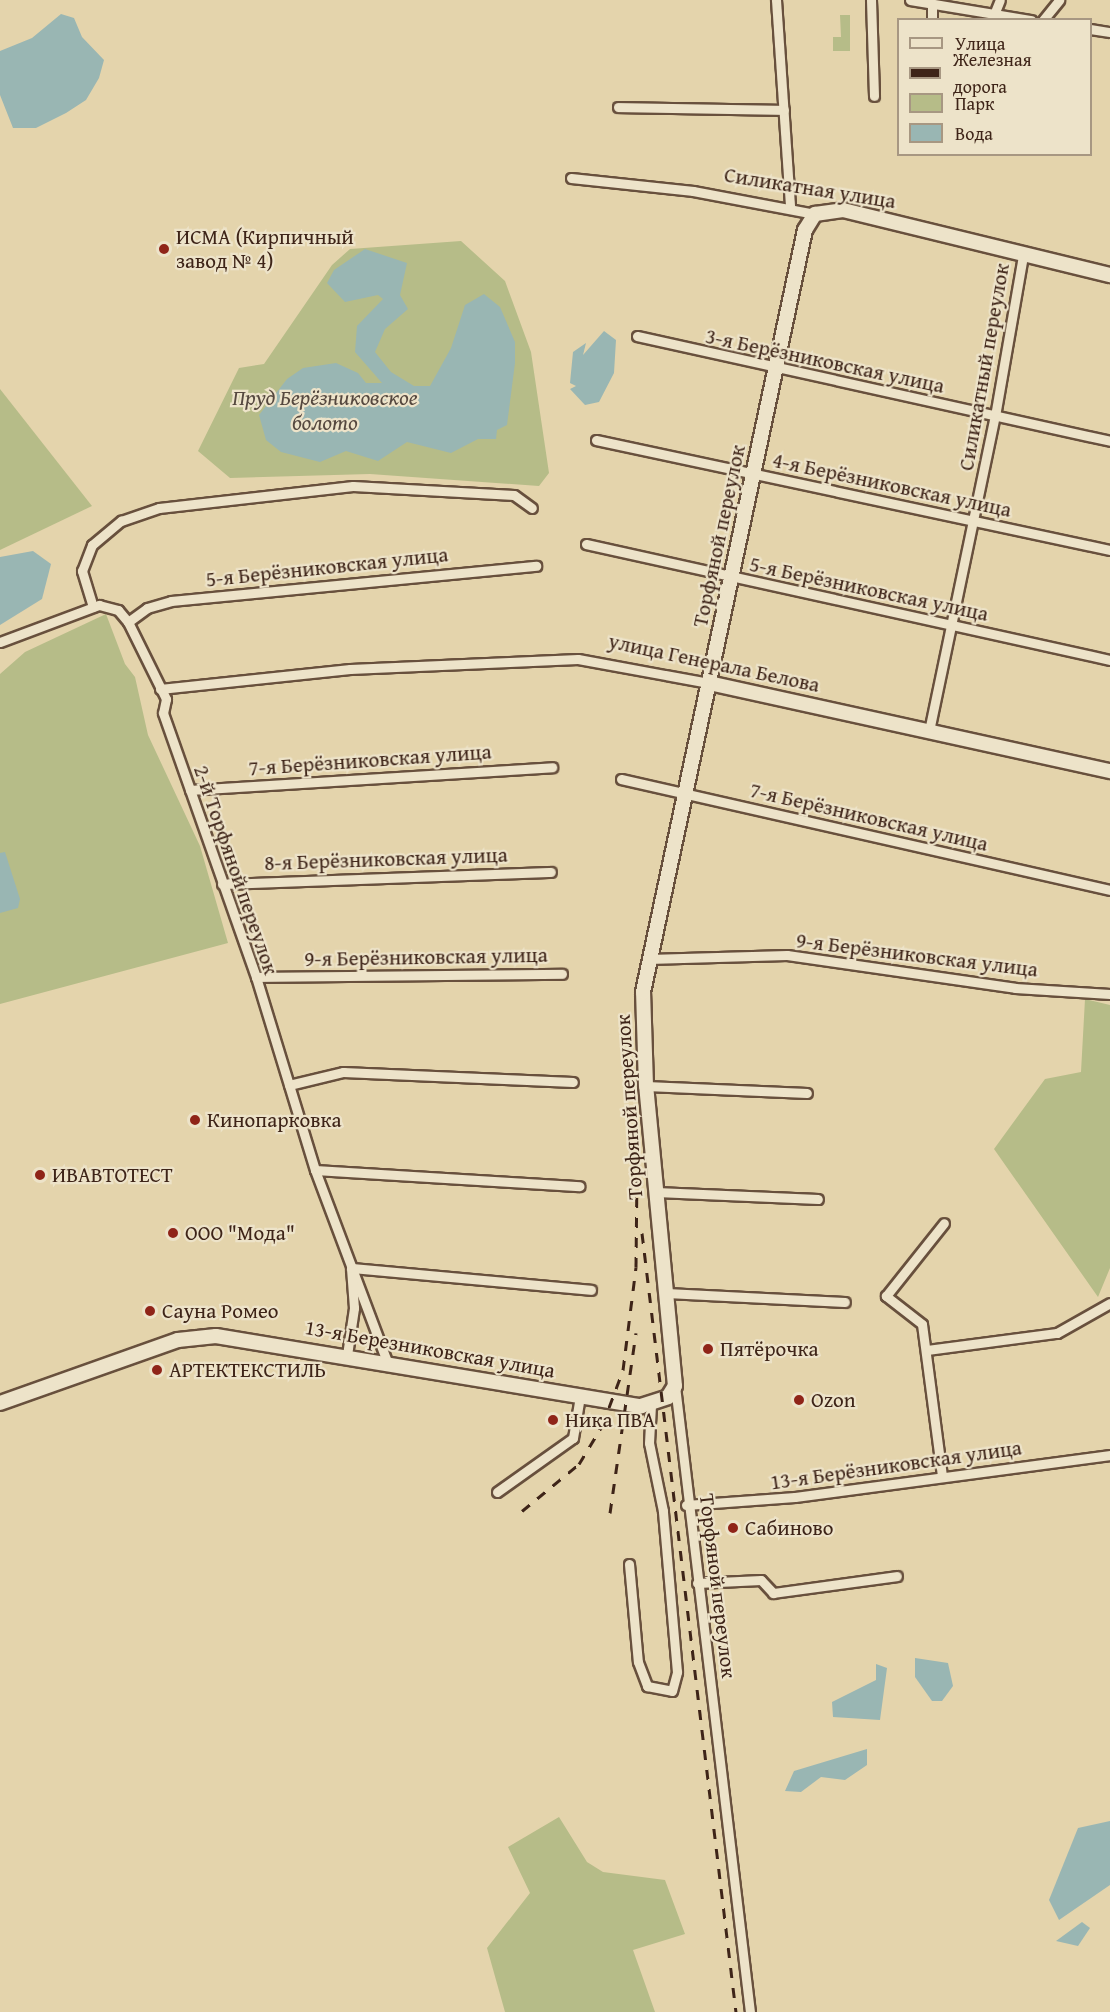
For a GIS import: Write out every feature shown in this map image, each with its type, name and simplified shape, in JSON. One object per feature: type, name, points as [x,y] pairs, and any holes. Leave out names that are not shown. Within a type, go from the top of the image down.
[{"type":"street","points":[[776,0],[790,206]]},
{"type":"street","points":[[871,0],[874,96]]},
{"type":"street","points":[[910,0],[932,4],[948,3],[993,16],[1012,18]]},
{"type":"street","points":[[993,16],[1000,0]]},
{"type":"street","points":[[1045,18],[1059,0]]},
{"type":"street","points":[[932,4],[932,18]]},
{"type":"street","points":[[1092,29],[1110,32]]},
{"type":"street","points":[[618,107],[784,110]]},
{"type":"street","name":"Силикатная улица","points":[[571,178],[790,206],[815,214],[868,215],[1110,275]]},
{"type":"street","name":"Торфяной переулок","points":[[750,2012],[686,1505],[641,1025],[648,959],[683,793],[806,230],[815,214]]},
{"type":"street","name":"Силикатный переулок","points":[[929,731],[949,624],[974,521],[995,416],[1023,255]]},
{"type":"street","name":"3-я Берёзниковская улица","points":[[637,336],[775,371],[1110,441]]},
{"type":"street","name":"4-я Берёзниковская улица","points":[[596,440],[1110,550]]},
{"type":"street","points":[[93,607],[82,571],[92,545],[105,530],[159,508],[353,486],[514,495],[532,508]]},
{"type":"street","name":"5-я Берёзниковская улица","points":[[586,544],[731,578],[1110,660]]},
{"type":"street","name":"5-я Берёзниковская улица","points":[[128,622],[147,608],[171,601],[536,566]]},
{"type":"street","points":[[0,642],[93,607],[113,607],[128,622]]},
{"type":"street","name":"2-й Торфяной переулок","points":[[128,622],[160,689],[190,790],[256,977],[315,1170],[387,1362]]},
{"type":"street","name":"улица Генерала Белова","points":[[160,689],[350,669],[578,658],[709,682],[1110,771]]},
{"type":"street","name":"7-я Берёзниковская улица","points":[[190,790],[552,767]]},
{"type":"street","name":"7-я Берёзниковская улица","points":[[621,779],[1110,890]]},
{"type":"street","name":"8-я Берёзниковская улица","points":[[222,884],[551,872]]},
{"type":"street","name":"9-я Берёзниковская улица","points":[[648,959],[787,955],[1015,988],[1110,994]]},
{"type":"street","name":"9-я Берёзниковская улица","points":[[256,977],[562,974]]},
{"type":"street","points":[[289,1085],[343,1072],[573,1082]]},
{"type":"street","points":[[646,1086],[807,1092]]},
{"type":"street","points":[[315,1170],[580,1186]]},
{"type":"street","points":[[656,1192],[818,1199]]},
{"type":"street","points":[[942,1476],[922,1324],[886,1296],[944,1223]]},
{"type":"street","points":[[351,1268],[591,1290]]},
{"type":"street","name":"2-й Торфяной переулок","points":[[346,1355],[354,1308],[351,1268]]},
{"type":"street","points":[[666,1293],[845,1302]]},
{"type":"street","points":[[927,1350],[1057,1333],[1110,1303]]},
{"type":"street","name":"13-я Березниковская улица","points":[[0,1403],[190,1337],[230,1337],[651,1406]]},
{"type":"street","points":[[629,1564],[644,1678],[647,1686],[672,1691],[678,1672],[663,1510],[649,1443],[651,1406],[675,1386]]},
{"type":"street","points":[[497,1492],[573,1438],[580,1396]]},
{"type":"street","name":"13-я Берёзниковская улица","points":[[686,1505],[795,1497],[1110,1455]]},
{"type":"street","points":[[697,1583],[761,1580],[772,1593],[782,1593],[897,1576]]},
{"type":"green space","points":[[840,15],[850,15],[850,51],[833,51],[833,37],[841,37]]},
{"type":"green space","points":[[461,241],[505,281],[531,352],[549,473],[539,486],[370,474],[230,478],[198,451],[239,368],[264,364],[332,265],[350,249]]},
{"type":"green space","points":[[0,389],[92,506],[0,550]]},
{"type":"green space","points":[[106,614],[125,664],[135,677],[148,735],[200,846],[228,943],[0,1004],[0,674],[25,652]]},
{"type":"green space","points":[[1085,999],[1110,1005],[1110,1268],[1098,1297],[994,1149],[1045,1079],[1081,1072]]},
{"type":"green space","points":[[559,1817],[587,1862],[603,1872],[665,1880],[685,1934],[633,1950],[655,2012],[505,2012],[487,1948],[530,1893],[508,1847]]},
{"type":"water","points":[[61,14],[74,18],[82,37],[104,60],[99,78],[86,100],[66,113],[36,128],[13,128],[0,95],[0,51],[32,38]]},
{"type":"water","name":"Пруд Берёзниковское болото","points":[[365,249],[407,263],[400,295],[408,309],[385,329],[375,352],[391,372],[414,386],[430,386],[451,348],[465,305],[484,294],[500,307],[515,342],[515,363],[507,425],[497,430],[496,439],[478,439],[451,453],[407,442],[378,461],[346,451],[320,462],[281,452],[266,440],[259,415],[287,379],[303,368],[336,363],[358,373],[366,383],[382,383],[355,352],[357,326],[383,299],[378,295],[345,302],[327,283],[334,270]]},
{"type":"water","points":[[604,331],[616,340],[614,373],[599,402],[585,405],[570,389],[576,386],[570,383],[573,352],[586,343],[583,355]]},
{"type":"water","points":[[33,551],[51,564],[42,599],[0,625],[0,557]]},
{"type":"water","points":[[5,852],[20,899],[18,908],[0,913],[0,853]]},
{"type":"water","points":[[915,1658],[948,1663],[953,1686],[942,1701],[932,1701],[915,1677]]},
{"type":"water","points":[[876,1664],[887,1668],[880,1720],[833,1717],[832,1702],[876,1680]]},
{"type":"water","points":[[867,1749],[867,1765],[845,1780],[821,1777],[801,1792],[785,1791],[794,1771]]},
{"type":"water","points":[[1110,1821],[1110,1885],[1059,1920],[1049,1900],[1078,1828]]},
{"type":"water","points":[[1082,1922],[1090,1928],[1078,1946],[1056,1941]]},
{"type":"railway","points":[[522,1511],[579,1464],[602,1426],[623,1370],[636,1267],[637,1171]]},
{"type":"railway","points":[[642,1233],[736,2012]]},
{"type":"railway","points":[[610,1513],[636,1333]]},
{"type":"place","name":"ИСМА (Кирпичный завод № 4)","points":[[164,249]]},
{"type":"place","name":"Кинопарковка","points":[[195,1120]]},
{"type":"place","name":"ИВАВТОТЕСТ","points":[[40,1175]]},
{"type":"place","name":"ООО \"Мода\"","points":[[173,1233]]},
{"type":"place","name":"Сауна Ромео","points":[[150,1311]]},
{"type":"place","name":"Пятёрочка","points":[[708,1349]]},
{"type":"place","name":"АРТЕКТЕКСТИЛЬ","points":[[157,1370]]},
{"type":"place","name":"Ozon","points":[[799,1400]]},
{"type":"place","name":"Ника ПВА","points":[[553,1420]]},
{"type":"place","name":"Сабиново","points":[[733,1528]]}]
